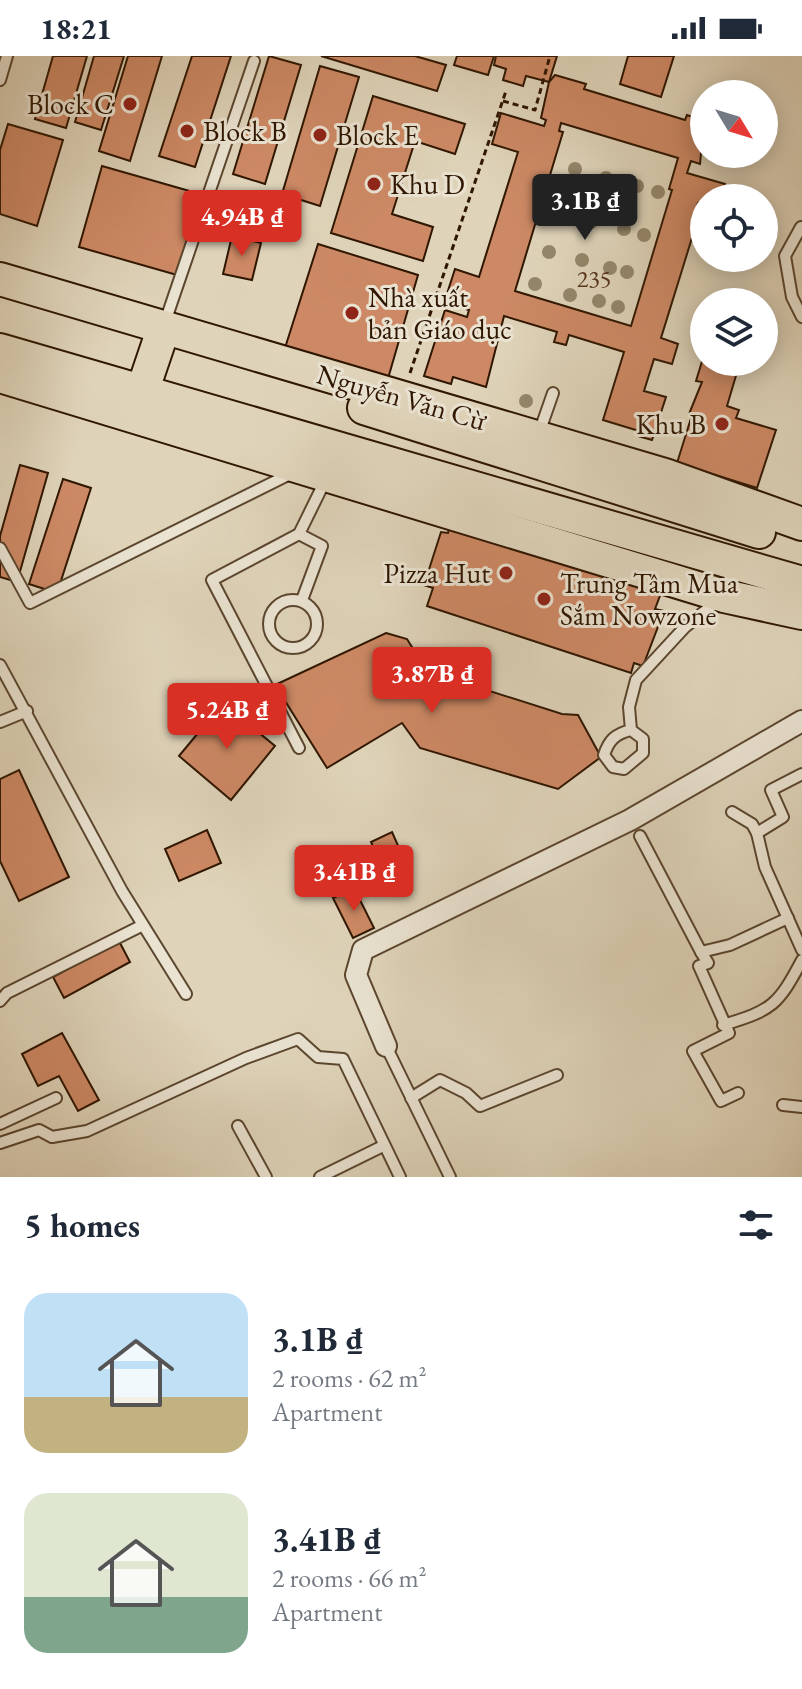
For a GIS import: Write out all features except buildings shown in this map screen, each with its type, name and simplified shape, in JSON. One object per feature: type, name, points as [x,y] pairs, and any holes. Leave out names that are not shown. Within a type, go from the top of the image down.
[{"type":"main road","name":"Nguyễn Văn Cừ","points":[[0,279],[160,337],[534,447],[665,475],[802,524]]},
{"type":"main road","name":"Nguyễn Văn Cừ","points":[[0,302],[160,337]]},
{"type":"main road","points":[[142,392],[160,337]]},
{"type":"main road","points":[[0,350],[142,392],[323,464],[515,502],[559,530],[724,596],[802,613]]},
{"type":"main road","points":[[0,376],[559,530],[735,563],[802,583]]},
{"type":"main road","name":"Nguyễn Văn Cừ","points":[[357,394],[402,396],[802,546]]},
{"type":"main road","points":[[323,464],[357,394]]},
{"type":"main road","points":[[515,502],[534,447]]},
{"type":"street","points":[[386,1046],[356,975],[363,950],[630,820],[802,721]]},
{"type":"lane","points":[[0,80],[7,56]]},
{"type":"lane","points":[[160,337],[254,61]]},
{"type":"lane","points":[[801,227],[785,256],[792,297],[802,317]]},
{"type":"lane","points":[[534,447],[553,393]]},
{"type":"lane","points":[[299,748],[212,580],[299,534],[323,464]]},
{"type":"lane","points":[[0,548],[30,603],[323,464]]},
{"type":"lane","points":[[299,534],[322,546],[302,600]]},
{"type":"lane","points":[[631,730],[629,707],[636,680],[685,627],[724,596],[735,563]]},
{"type":"lane","points":[[302,600],[315,611],[318,627],[315,636],[302,647],[285,647],[269,629],[272,612],[285,601],[302,600]]},
{"type":"lane","points":[[0,665],[141,926],[186,994]]},
{"type":"lane","points":[[0,722],[27,711]]},
{"type":"lane","points":[[757,833],[783,817],[771,790],[802,774]]},
{"type":"lane","points":[[732,812],[752,824],[757,833],[765,867],[802,950]]},
{"type":"lane","points":[[640,836],[708,963],[699,966],[729,1033],[693,1051],[721,1101],[738,1093]]},
{"type":"lane","points":[[701,952],[730,945],[788,918]]},
{"type":"lane","points":[[0,1001],[7,993],[141,926]]},
{"type":"lane","points":[[723,1025],[756,1015],[781,999],[802,960]]},
{"type":"lane","points":[[0,1143],[39,1130],[52,1137],[87,1131],[246,1058],[298,1039],[318,1057],[343,1059],[400,1177]]},
{"type":"lane","points":[[386,1046],[450,1177]]},
{"type":"lane","points":[[411,1098],[440,1080],[466,1093],[480,1106],[557,1075]]},
{"type":"lane","points":[[0,1124],[56,1098]]},
{"type":"lane","points":[[783,1105],[802,1107]]},
{"type":"lane","points":[[238,1126],[266,1177]]},
{"type":"lane","points":[[320,1177],[383,1146]]},
{"type":"path","points":[[503,101],[535,110],[550,56]]},
{"type":"path","points":[[402,396],[506,91]]},
{"type":"place","name":"Block C","points":[[130,104]]},
{"type":"place","name":"Block B","points":[[187,131]]},
{"type":"place","name":"Block E","points":[[320,135]]},
{"type":"place","name":"Khu D","points":[[374,184]]},
{"type":"place","name":"Nhà xuất bản Giáo dục","points":[[352,313]]},
{"type":"place","name":"Khu B","points":[[722,424]]},
{"type":"place","name":"Pizza Hut","points":[[506,573]]},
{"type":"place","name":"Trung Tâm Mua Sắm Nowzone","points":[[544,599]]}]
